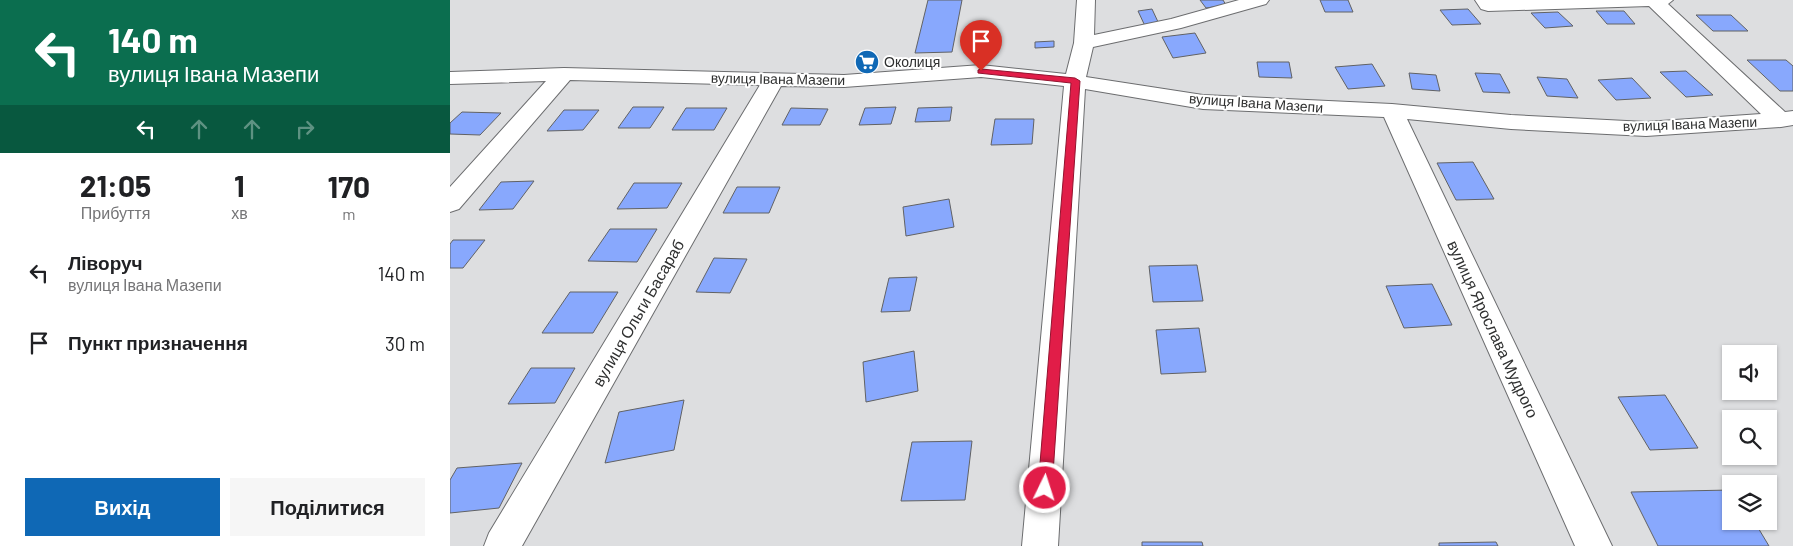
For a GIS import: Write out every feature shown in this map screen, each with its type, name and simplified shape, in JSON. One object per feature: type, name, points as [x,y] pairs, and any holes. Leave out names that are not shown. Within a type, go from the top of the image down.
[{"type":"street","points":[[1040,546],[1075,81],[1084,43],[1086,0]]},
{"type":"street","points":[[1084,43],[1174,24],[1260,0]]},
{"type":"street","points":[[1484,0],[1488,5],[1657,0],[1787,119]]},
{"type":"street","name":"вулиця Івана Мазепи","points":[[450,78],[564,74],[844,81],[981,71],[1075,81],[1203,102],[1392,111],[1511,122],[1646,128],[1787,119]]},
{"type":"street","points":[[450,203],[564,74]]},
{"type":"street","name":"вулиця Ольги Басараб","points":[[502,546],[774,80]]},
{"type":"street","name":"вулиця Ярослава Мудрого","points":[[1392,111],[1594,546]]},
{"type":"building","points":[[928,0],[962,0],[952,52],[915,53]]},
{"type":"building","points":[[1200,0],[1223,0],[1226,5],[1206,8]]},
{"type":"building","points":[[1320,0],[1348,0],[1353,12],[1325,12]]},
{"type":"building","points":[[1152,9],[1159,24],[1145,26],[1138,11]]},
{"type":"building","points":[[1468,9],[1481,24],[1452,25],[1440,10]]},
{"type":"building","points":[[1596,11],[1624,11],[1635,24],[1607,24]]},
{"type":"building","points":[[1558,12],[1573,26],[1545,28],[1531,13]]},
{"type":"building","points":[[1696,15],[1731,15],[1748,31],[1713,31]]},
{"type":"building","points":[[1195,33],[1206,53],[1173,58],[1162,37]]},
{"type":"building","points":[[1054,41],[1054,47],[1035,48],[1035,42]]},
{"type":"building","name":"Околиця","points":[[863,59],[874,59],[872,66],[860,66]]},
{"type":"building","points":[[1747,60],[1786,60],[1793,66],[1793,91],[1780,91]]},
{"type":"building","points":[[1257,62],[1289,62],[1292,78],[1259,77]]},
{"type":"building","points":[[1372,64],[1385,86],[1348,89],[1335,67]]},
{"type":"building","points":[[1686,71],[1713,95],[1686,97],[1660,72]]},
{"type":"building","points":[[1409,73],[1436,75],[1440,91],[1412,89]]},
{"type":"building","points":[[1475,73],[1500,74],[1510,93],[1483,92]]},
{"type":"building","points":[[1537,77],[1567,79],[1578,98],[1547,96]]},
{"type":"building","points":[[1632,78],[1651,98],[1616,100],[1598,80]]},
{"type":"building","points":[[633,107],[664,107],[650,128],[618,128]]},
{"type":"building","points":[[896,107],[891,124],[859,125],[865,108]]},
{"type":"building","points":[[952,107],[950,121],[915,122],[918,108]]},
{"type":"building","points":[[686,108],[727,108],[714,130],[672,130]]},
{"type":"building","points":[[791,108],[828,109],[820,125],[782,125]]},
{"type":"building","points":[[564,110],[599,110],[583,130],[547,131]]},
{"type":"building","points":[[462,112],[501,113],[480,135],[450,134],[450,123]]},
{"type":"building","points":[[995,119],[1034,119],[1032,144],[991,145]]},
{"type":"building","points":[[1473,162],[1494,199],[1456,200],[1437,163]]},
{"type":"building","points":[[534,181],[513,209],[479,210],[501,182]]},
{"type":"building","points":[[634,183],[682,183],[667,208],[617,209]]},
{"type":"building","points":[[737,187],[780,187],[769,213],[723,213]]},
{"type":"building","points":[[949,199],[954,227],[906,236],[903,207]]},
{"type":"building","points":[[610,229],[657,229],[637,262],[588,261]]},
{"type":"building","points":[[453,240],[485,240],[463,268],[450,268],[450,244]]},
{"type":"building","points":[[714,258],[747,259],[730,293],[696,292]]},
{"type":"building","points":[[1197,265],[1203,301],[1153,302],[1149,266]]},
{"type":"building","points":[[917,277],[910,311],[881,312],[889,278]]},
{"type":"building","points":[[1432,284],[1452,325],[1404,328],[1386,286]]},
{"type":"building","points":[[570,292],[618,292],[593,333],[542,333]]},
{"type":"building","points":[[1199,328],[1206,372],[1161,374],[1156,330]]},
{"type":"building","points":[[914,351],[918,391],[866,402],[863,362]]},
{"type":"building","points":[[531,368],[575,368],[555,403],[508,404]]},
{"type":"building","points":[[1665,395],[1698,448],[1650,450],[1618,397]]},
{"type":"building","points":[[684,400],[674,450],[605,463],[619,412]]},
{"type":"building","points":[[972,441],[965,500],[901,501],[912,442]]},
{"type":"building","points":[[522,463],[499,508],[450,513],[450,480],[457,468]]},
{"type":"building","points":[[1722,490],[1722,530],[1759,530],[1769,546],[1658,546],[1631,492]]},
{"type":"building","points":[[1142,542],[1202,542],[1203,546],[1142,546]]},
{"type":"building","points":[[1496,542],[1498,546],[1439,546],[1439,543]]},
{"type":"place","name":"Околиця","points":[[867,62]]},
{"type":"route","points":[[981,71],[1075,81],[1045,488]]}]
